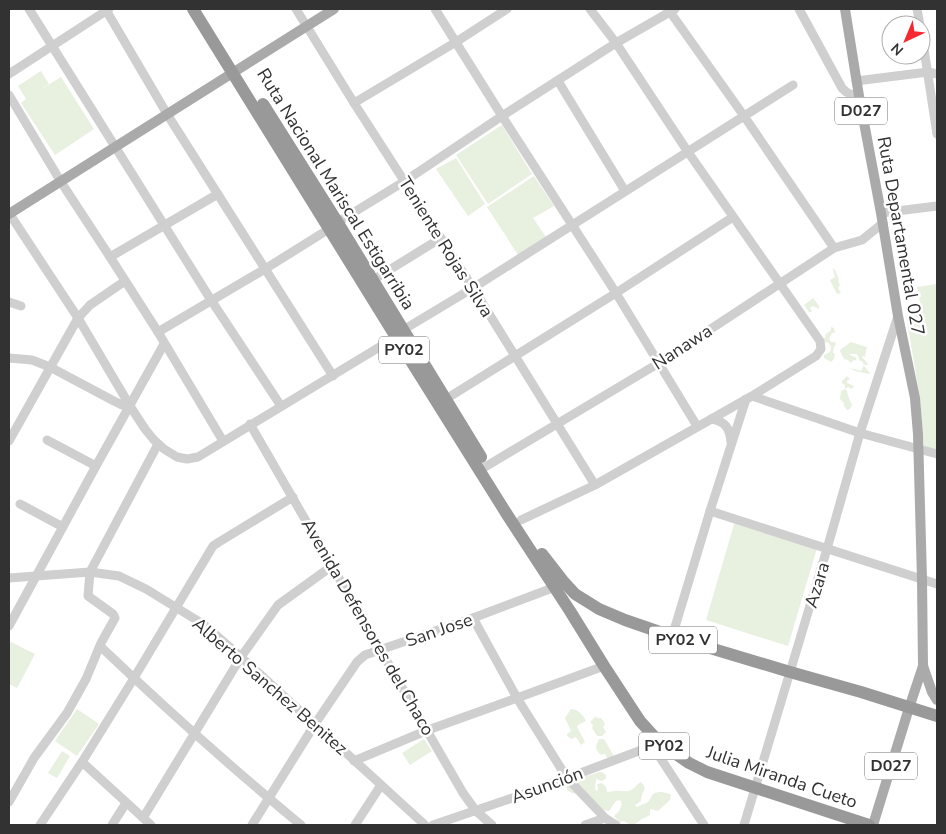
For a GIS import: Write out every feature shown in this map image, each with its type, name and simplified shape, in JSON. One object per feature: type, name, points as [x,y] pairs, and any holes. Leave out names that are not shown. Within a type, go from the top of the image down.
[{"type":"highway","name":"Ruta Nacional Mariscal Estigarribia","points":[[193,9],[237,71]]},
{"type":"highway","name":"Ruta Nacional Mariscal Estigarribia","points":[[203,9],[237,71],[483,468],[559,584],[599,609],[672,637],[937,716]]},
{"type":"highway","name":"Ruta Nacional Mariscal Estigarribia","points":[[333,225],[373,280],[400,333],[446,399],[483,468],[521,520],[559,584]]},
{"type":"highway","name":"Julia Miranda Cueto","points":[[559,584],[570,611],[656,744],[707,772],[869,825]]},
{"type":"highway","points":[[570,611],[580,598]]},
{"type":"main road","points":[[9,214],[334,9]]},
{"type":"main road","name":"Ruta Departamental 027","points":[[844,9],[898,316],[915,398],[922,580],[923,666],[909,708]]},
{"type":"main road","points":[[923,666],[932,692],[937,700]]},
{"type":"main road","name":"D027","points":[[873,825],[909,708]]},
{"type":"street","points":[[29,9],[164,226],[281,406]]},
{"type":"street","points":[[9,74],[107,9],[167,114],[333,376]]},
{"type":"street","name":"Teniente Rojas Silva","points":[[296,9],[595,485]]},
{"type":"street","points":[[435,9],[616,293],[697,426]]},
{"type":"street","points":[[354,103],[507,9]]},
{"type":"street","points":[[521,520],[595,485],[711,419],[816,356],[821,349],[820,341],[590,9]]},
{"type":"street","points":[[798,9],[842,88],[846,92],[858,96]]},
{"type":"street","points":[[158,332],[265,269],[405,181],[502,116],[671,10],[834,248]]},
{"type":"street","points":[[856,81],[933,73],[937,134]]},
{"type":"street","points":[[558,81],[625,191]]},
{"type":"street","points":[[9,214],[78,318],[145,429],[164,449],[177,457],[187,459],[198,457],[250,424],[333,376],[793,85]]},
{"type":"street","points":[[9,95],[60,182],[158,332],[223,441]]},
{"type":"street","points":[[110,257],[218,194]]},
{"type":"street","points":[[882,218],[937,206]]},
{"type":"street","points":[[446,399],[616,293],[733,217]]},
{"type":"street","name":"Nanawa","points":[[483,468],[659,363],[834,248],[862,240],[882,218]]},
{"type":"street","points":[[373,280],[441,238]]},
{"type":"street","points":[[9,441],[78,318],[90,305],[125,281]]},
{"type":"street","points":[[9,302],[21,306]]},
{"type":"street","name":"Azara","points":[[744,825],[860,433],[898,316]]},
{"type":"street","points":[[9,626],[164,344]]},
{"type":"street","points":[[890,344],[904,346]]},
{"type":"street","points":[[9,358],[32,360],[50,367],[117,402],[130,406]]},
{"type":"street","points":[[749,397],[860,433],[937,454]]},
{"type":"street","points":[[672,637],[710,511],[749,397]]},
{"type":"street","points":[[711,419],[719,421],[727,427],[731,435],[732,444]]},
{"type":"street","name":"Avenida Defensores del Chaco","points":[[250,424],[463,793],[476,811],[492,825]]},
{"type":"street","points":[[47,440],[96,466]]},
{"type":"street","points":[[9,802],[34,758],[67,713],[86,679],[100,646],[115,618],[113,614],[88,596],[90,572],[158,444]]},
{"type":"street","points":[[40,825],[82,762],[213,546],[293,497]]},
{"type":"street","points":[[20,504],[63,527]]},
{"type":"street","points":[[710,511],[937,584]]},
{"type":"street","points":[[143,818],[241,657],[278,605],[332,566]]},
{"type":"street","name":"Alberto Sanchez Benitez","points":[[9,578],[90,572],[119,576],[146,589],[203,624],[425,825]]},
{"type":"street","name":"San Jose","points":[[252,825],[315,724],[357,662],[366,655],[473,618],[559,584]]},
{"type":"street","points":[[473,618],[517,698],[567,778],[605,818],[616,825]]},
{"type":"street","points":[[100,646],[195,733],[301,825]]},
{"type":"street","points":[[354,761],[428,730],[604,666]]},
{"type":"street","name":"Asunción","points":[[433,825],[567,778],[656,744]]},
{"type":"street","name":"Julia Miranda Cueto","points":[[656,744],[704,825]]},
{"type":"street","points":[[82,762],[151,825]]},
{"type":"street","points":[[356,825],[381,785]]},
{"type":"street","points":[[112,825],[126,803]]},
{"type":"street","points":[[585,825],[605,818]]},
{"type":"green space","points":[[41,71],[49,84],[37,92],[61,77],[94,129],[55,155],[21,103],[26,99],[18,86]]},
{"type":"green space","points":[[502,125],[532,174],[488,204],[456,155]]},
{"type":"green space","points":[[456,158],[485,204],[468,216],[436,169]]},
{"type":"green space","points":[[534,176],[554,206],[533,218],[546,237],[518,255],[487,207]]},
{"type":"green space","points":[[834,268],[839,279],[840,285],[838,288],[841,293],[837,294],[830,280],[835,277]]},
{"type":"green space","points":[[937,284],[937,451],[924,447],[920,398],[906,315],[921,307],[917,287]]},
{"type":"green space","points":[[813,298],[819,309],[813,306],[810,308],[812,312],[809,312],[804,305]]},
{"type":"green space","points":[[831,327],[836,332],[832,333],[829,339],[831,342],[835,342],[836,345],[833,353],[835,354],[834,359],[831,362],[824,358],[824,355],[830,352],[831,347],[828,342],[823,343],[822,340],[831,330]]},
{"type":"green space","points":[[851,342],[867,347],[865,357],[862,357],[868,365],[864,365],[860,361],[857,354],[850,354],[857,358],[851,363],[844,359],[840,351]]},
{"type":"green space","points":[[864,365],[869,374],[850,368],[861,371]]},
{"type":"green space","points":[[847,376],[850,379],[847,383],[854,386],[852,389],[848,387],[845,389],[842,381]]},
{"type":"green space","points":[[845,389],[852,405],[847,410],[840,399],[841,391]]},
{"type":"green space","points":[[735,521],[817,548],[788,646],[706,620]]},
{"type":"green space","points":[[11,642],[35,654],[17,688],[9,684],[9,646]]},
{"type":"green space","points":[[77,709],[99,724],[77,756],[55,741]]},
{"type":"green space","points":[[571,709],[580,713],[586,721],[577,727],[585,742],[581,745],[576,737],[571,739],[567,736],[571,731],[565,718]]},
{"type":"green space","points":[[596,716],[601,718],[605,724],[603,727],[606,732],[602,736],[597,736],[590,722]]},
{"type":"green space","points":[[424,739],[432,751],[410,765],[402,753]]},
{"type":"green space","points":[[599,739],[604,739],[614,756],[608,759],[605,754],[601,755],[597,751],[596,746]]},
{"type":"green space","points":[[62,751],[70,756],[57,778],[48,773]]},
{"type":"green space","points":[[599,772],[606,775],[606,778],[602,781],[596,779],[595,790],[597,791],[597,784],[602,783],[606,787],[607,792],[627,791],[641,782],[645,789],[641,796],[641,801],[635,805],[637,807],[648,802],[656,792],[664,792],[671,795],[670,800],[658,811],[651,809],[650,815],[633,825],[624,821],[619,822],[614,816],[622,804],[620,800],[616,801],[609,811],[596,807],[583,797],[567,790],[567,786],[577,784],[584,777]]}]
